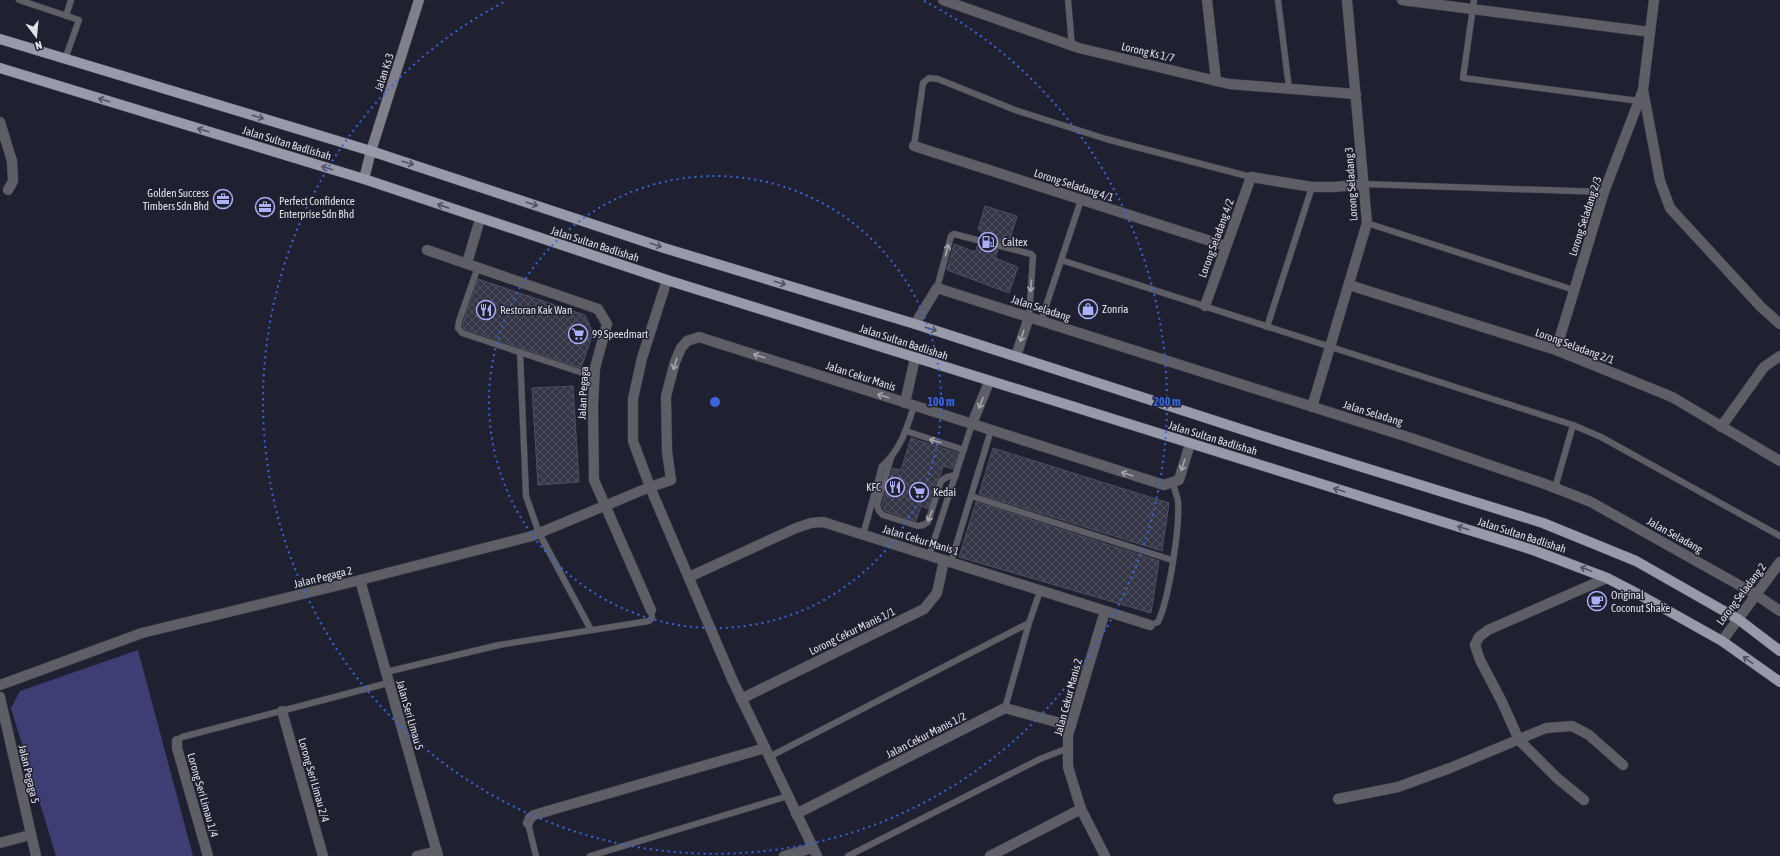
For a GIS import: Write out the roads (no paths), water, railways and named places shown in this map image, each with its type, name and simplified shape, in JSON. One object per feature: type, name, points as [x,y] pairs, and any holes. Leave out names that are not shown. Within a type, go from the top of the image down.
[{"type":"main road","name":"Jalan Sultan Badlishah","points":[[0,39],[371,151],[664,248],[915,324],[1251,432],[1543,523],[1636,561],[1738,618],[1780,651]]},
{"type":"main road","name":"Jalan Sultan Badlishah","points":[[0,68],[364,179],[480,219],[667,280],[989,382],[1533,550],[1607,578],[1722,641],[1780,682]]},
{"type":"street","name":"Jalan Ks 3","points":[[364,179],[371,151],[419,0]]},
{"type":"street","name":"Lorong Ks 1/7","points":[[946,0],[1072,46],[1229,84],[1356,94]]},
{"type":"street","points":[[1207,0],[1216,81]]},
{"type":"street","name":"Lorong Seladang 3","points":[[1312,407],[1367,223],[1347,0]]},
{"type":"street","points":[[1402,0],[1473,5],[1650,32]]},
{"type":"street","points":[[1654,0],[1643,90],[1660,181],[1670,208],[1761,307],[1780,324]]},
{"type":"street","name":"Lorong Seladang 2/3","points":[[1556,350],[1604,192],[1643,90]]},
{"type":"street","points":[[0,122],[12,161],[13,181],[4,191]]},
{"type":"street","name":"Lorong Seladang 4/1","points":[[914,146],[1226,246]]},
{"type":"street","points":[[1251,177],[1312,187],[1335,187],[1364,184]]},
{"type":"street","name":"Lorong Seladang 4/2","points":[[1205,306],[1251,177]]},
{"type":"street","points":[[467,263],[480,219]]},
{"type":"street","name":"Jalan Pegaga","points":[[427,250],[598,309],[607,324],[595,368],[593,405],[594,480],[651,610]]},
{"type":"street","points":[[667,280],[642,358],[633,399],[632,440],[650,487],[741,699],[815,852],[784,856]]},
{"type":"street","name":"Lorong Seladang 2/1","points":[[1349,285],[1556,350],[1672,397],[1721,427],[1778,457]]},
{"type":"street","points":[[915,324],[937,288]]},
{"type":"street","name":"Jalan Seladang","points":[[937,288],[1411,438],[1555,488],[1591,502],[1755,594],[1780,611]]},
{"type":"street","points":[[1016,356],[1028,317]]},
{"type":"street","name":"Jalan Cekur Manis","points":[[671,480],[667,451],[666,396],[675,362],[681,348],[687,341],[699,337],[991,430],[1168,484]]},
{"type":"street","points":[[1721,427],[1764,367],[1780,356]]},
{"type":"street","points":[[910,404],[915,358]]},
{"type":"street","points":[[972,424],[989,382]]},
{"type":"street","points":[[1168,484],[1179,480],[1190,444]]},
{"type":"street","name":"Jalan Pegaga 2","points":[[0,685],[142,633],[360,580],[539,533],[650,487],[671,480]]},
{"type":"street","name":"Jalan Cekur Manis 1","points":[[689,577],[796,528],[812,522],[823,522],[1150,625]]},
{"type":"street","name":"Lorong Cekur Manis 1/1","points":[[741,699],[924,609],[937,593],[948,561]]},
{"type":"street","name":"Lorong Seladang 2","points":[[1722,641],[1755,594],[1780,562]]},
{"type":"street","points":[[1584,800],[1557,778],[1519,740],[1502,702],[1480,660],[1476,645],[1479,637],[1488,630],[1607,578]]},
{"type":"street","name":"Jalan Seri Limau 5","points":[[360,580],[437,853]]},
{"type":"street","name":"Jalan Cekur Manis 2","points":[[1105,611],[1068,735],[1068,767],[1081,809],[1105,856]]},
{"type":"street","name":"Jalan Pegaga 5","points":[[0,697],[30,835],[36,856]]},
{"type":"street","points":[[1006,708],[1071,726]]},
{"type":"street","name":"Jalan Cekur Manis 1/2","points":[[796,814],[1006,708]]},
{"type":"street","name":"Lorong Seri Limau 2/4","points":[[282,711],[323,856]]},
{"type":"street","points":[[1338,799],[1398,787],[1546,728],[1572,726],[1590,735],[1623,765]]},
{"type":"street","name":"Lorong Seri Limau 1/4","points":[[177,741],[177,748],[208,856]]},
{"type":"street","points":[[528,822],[530,818],[534,816],[767,753]]},
{"type":"street","points":[[990,856],[1081,809]]},
{"type":"street","points":[[0,843],[30,835]]},
{"type":"street","points":[[417,856],[437,853]]},
{"type":"lane","points":[[19,0],[79,20],[65,59]]},
{"type":"lane","points":[[66,16],[71,0]]},
{"type":"lane","points":[[1068,0],[1072,46]]},
{"type":"lane","points":[[1278,0],[1289,88]]},
{"type":"lane","points":[[1473,5],[1464,78],[1639,101]]},
{"type":"lane","points":[[914,146],[923,82],[929,78],[938,79],[1015,110],[1106,139],[1251,177]]},
{"type":"lane","points":[[1364,184],[1604,192]]},
{"type":"lane","points":[[1267,327],[1312,187]]},
{"type":"lane","points":[[1040,321],[1081,200]]},
{"type":"lane","points":[[1367,223],[1574,290]]},
{"type":"lane","points":[[937,288],[951,236],[954,234],[1031,254],[1033,256],[1028,317]]},
{"type":"lane","points":[[1061,260],[1572,425],[1600,437],[1780,536]]},
{"type":"lane","points":[[478,267],[458,328],[462,333],[595,377]]},
{"type":"lane","points":[[520,352],[526,496],[539,533],[591,630]]},
{"type":"lane","points":[[910,404],[906,431],[891,458],[877,505],[879,511],[883,515],[918,526],[923,525],[928,522],[941,482],[947,477],[956,475]]},
{"type":"lane","points":[[929,556],[972,424]]},
{"type":"lane","points":[[1555,488],[1572,425]]},
{"type":"lane","points":[[948,561],[971,496],[991,430]]},
{"type":"lane","points":[[906,431],[964,450]]},
{"type":"lane","points":[[863,535],[882,466],[891,458]]},
{"type":"lane","points":[[1150,625],[1158,622],[1164,610],[1176,537],[1178,501],[1168,484]]},
{"type":"lane","points":[[971,496],[1172,560]]},
{"type":"lane","points":[[1006,708],[1040,591]]},
{"type":"lane","points":[[386,672],[499,645],[649,621],[652,618],[651,610]]},
{"type":"lane","points":[[767,753],[1030,623]]},
{"type":"lane","points":[[177,741],[182,737],[388,683]]},
{"type":"lane","points":[[848,856],[1040,759],[1068,748]]},
{"type":"lane","points":[[590,856],[788,796]]},
{"type":"lane","points":[[528,822],[536,856]]},
{"type":"place","name":"Golden Success Timbers Sdn Bhd","points":[[223,199]]},
{"type":"place","name":"Perfect Confidence Enterprise Sdn Bhd","points":[[265,207]]},
{"type":"place","name":"Caltex","points":[[988,242]]},
{"type":"place","name":"Zonria","points":[[1088,309]]},
{"type":"place","name":"Restoran Kak Wan","points":[[486,310]]},
{"type":"place","name":"99 Speedmart","points":[[578,334]]},
{"type":"place","name":"KFC","points":[[895,487]]},
{"type":"place","name":"Kedai","points":[[919,492]]},
{"type":"place","name":"Original Coconut Shake","points":[[1597,601]]}]
